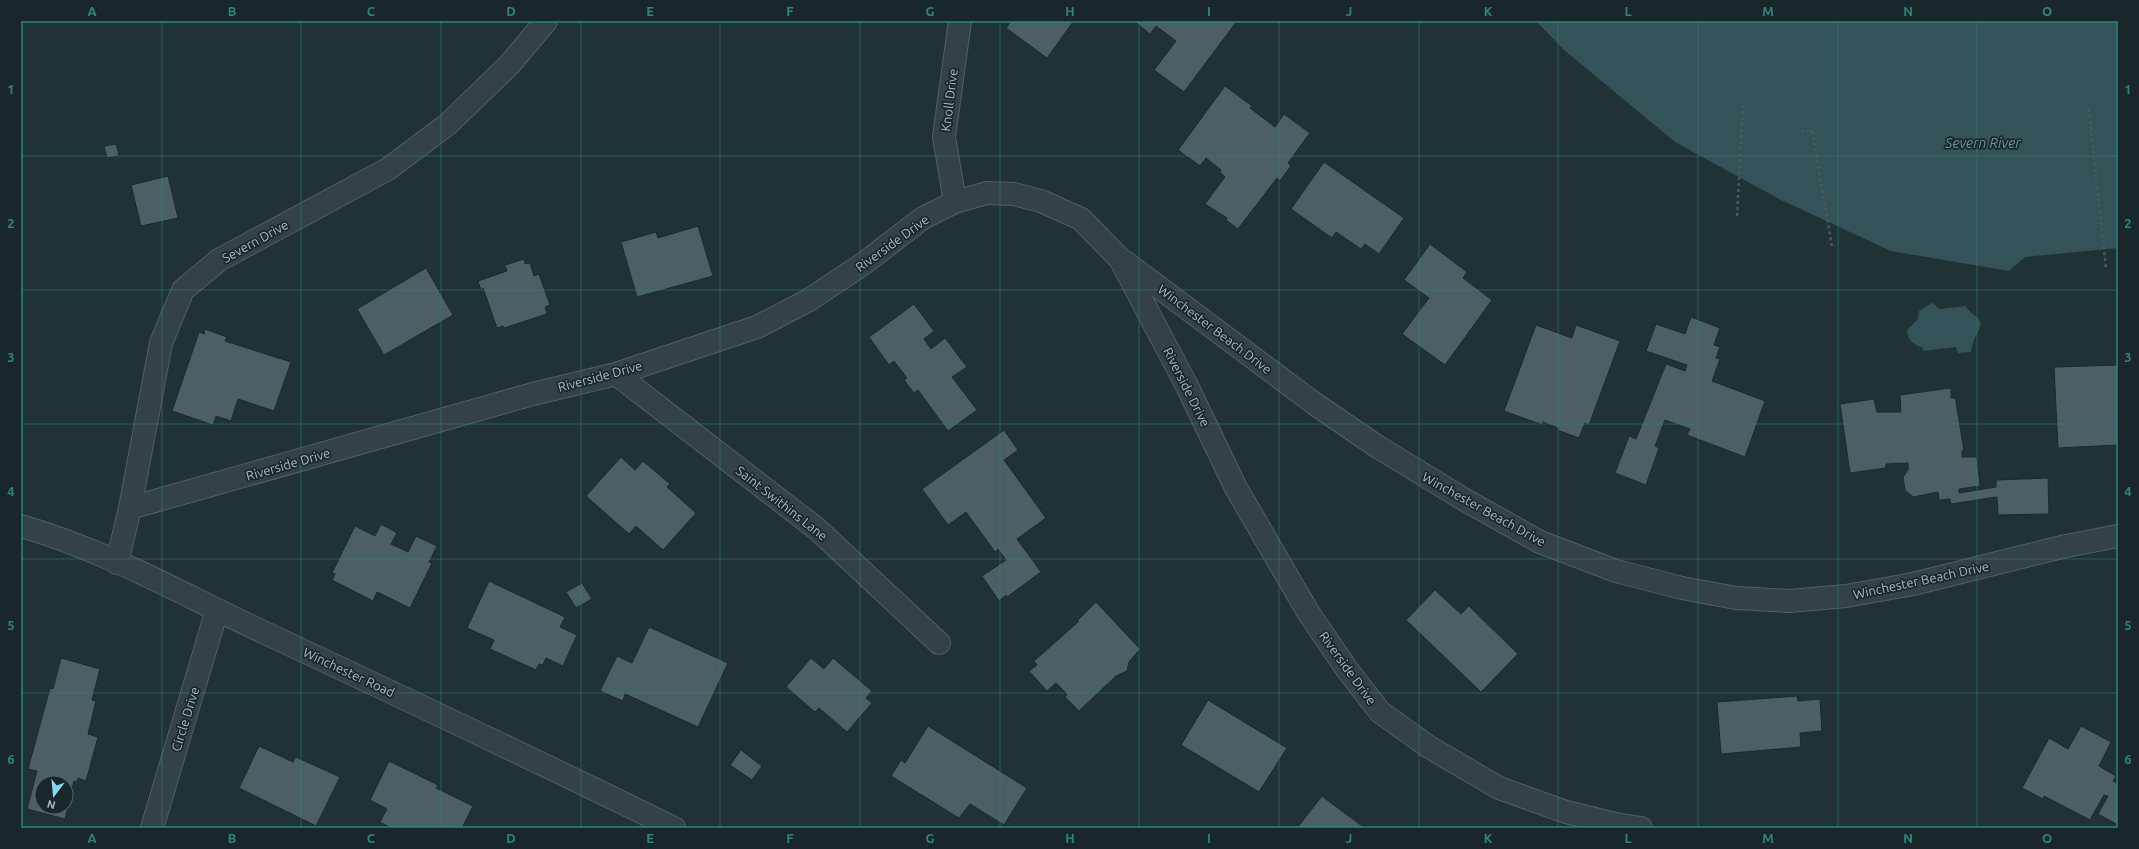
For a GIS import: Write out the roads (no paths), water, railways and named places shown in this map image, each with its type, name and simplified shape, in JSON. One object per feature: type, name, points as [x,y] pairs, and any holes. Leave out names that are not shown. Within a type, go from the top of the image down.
[{"type":"street","name":"Severn Drive","points":[[117,563],[130,508],[161,343],[183,290],[219,260],[388,169],[448,124],[510,64],[546,21]]},
{"type":"street","name":"Knoll Drive","points":[[955,202],[944,137],[960,21]]},
{"type":"street","name":"Riverside Drive","points":[[130,508],[533,394],[616,374],[757,327],[809,300],[863,264],[923,218],[955,202],[987,193],[1014,194],[1041,200],[1081,219],[1120,258],[1187,386],[1236,488],[1308,612],[1346,668],[1380,712],[1429,747],[1499,788],[1566,812],[1615,824],[1642,828]]},
{"type":"street","name":"Winchester Beach Drive","points":[[1120,258],[1309,399],[1378,448],[1465,500],[1540,542],[1616,571],[1682,588],[1736,598],[1790,601],[1846,596],[1913,584],[2066,546],[2118,536]]},
{"type":"street","name":"Saint Swithins Lane","points":[[616,374],[817,529],[939,643]]},
{"type":"street","name":"Winchester Road","points":[[21,526],[47,533],[117,563],[512,749],[674,828]]},
{"type":"street","name":"Circle Drive","points":[[152,828],[217,610]]},
{"type":"water","name":"Severn River","points":[[1536,21],[2118,21],[2118,248],[2025,257],[2009,271],[1891,251],[1779,199],[1675,142],[1564,50]]},
{"type":"water","points":[[1932,303],[1940,309],[1966,306],[1969,311],[1978,318],[1981,323],[1971,352],[1958,353],[1956,347],[1923,351],[1923,348],[1910,339],[1907,330],[1918,319],[1919,311]]}]
